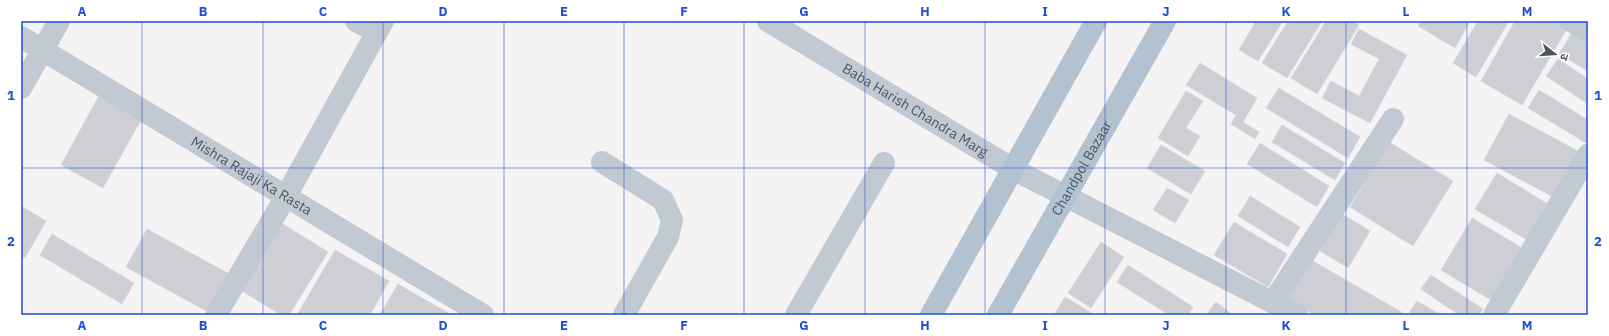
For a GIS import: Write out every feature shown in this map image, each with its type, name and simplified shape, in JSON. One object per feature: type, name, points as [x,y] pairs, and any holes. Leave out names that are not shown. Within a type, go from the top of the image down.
[{"type":"main road","points":[[931,315],[1096,21]]},
{"type":"main road","name":"Chandpol Bazaar","points":[[998,315],[1165,21]]},
{"type":"street","points":[[21,88],[44,50],[59,21]]},
{"type":"street","points":[[216,315],[286,198],[380,27],[356,21]]},
{"type":"street","name":"Baba Harish Chandra Marg","points":[[768,21],[1012,169],[1066,194],[1297,315]]},
{"type":"street","points":[[1571,21],[1588,31]]},
{"type":"street","name":"Mishra Rajaji Ka Rasta","points":[[21,37],[286,198],[483,315]]},
{"type":"street","points":[[1272,302],[1393,119]]},
{"type":"street","points":[[1494,315],[1588,155]]},
{"type":"street","points":[[602,162],[663,200],[672,220],[668,237],[624,315]]},
{"type":"street","points":[[796,315],[884,163]]},
{"type":"building","points":[[1256,21],[1283,21],[1258,61],[1239,50]]},
{"type":"building","points":[[1288,21],[1322,21],[1287,78],[1262,63]]},
{"type":"building","points":[[1326,21],[1352,21],[1359,25],[1317,94],[1291,78]]},
{"type":"building","points":[[1421,21],[1470,21],[1455,48],[1418,26]]},
{"type":"building","points":[[1478,21],[1509,21],[1476,77],[1453,63]]},
{"type":"building","points":[[1515,21],[1557,21],[1568,27],[1522,105],[1481,81]]},
{"type":"building","points":[[1359,29],[1407,55],[1370,123],[1322,98],[1331,81],[1359,96],[1379,59],[1351,44]]},
{"type":"building","points":[[1573,31],[1588,40],[1588,71],[1559,54]]},
{"type":"building","points":[[1558,59],[1588,79],[1588,104],[1546,76]]},
{"type":"building","points":[[1200,63],[1257,98],[1243,122],[1259,132],[1255,139],[1231,124],[1236,115],[1186,85]]},
{"type":"building","points":[[1279,88],[1360,137],[1348,158],[1266,108]]},
{"type":"building","points":[[1539,90],[1588,120],[1588,140],[1586,143],[1528,108]]},
{"type":"building","points":[[1186,91],[1203,101],[1186,128],[1200,136],[1188,156],[1158,138]]},
{"type":"building","points":[[100,94],[142,118],[103,188],[61,165]]},
{"type":"building","points":[[1509,114],[1580,152],[1555,198],[1484,160]]},
{"type":"building","points":[[1282,125],[1345,163],[1335,180],[1272,142]]},
{"type":"building","points":[[1389,142],[1453,181],[1413,246],[1350,207]]},
{"type":"building","points":[[1260,143],[1329,186],[1317,207],[1247,164]]},
{"type":"building","points":[[1161,145],[1205,171],[1191,194],[1147,168]]},
{"type":"building","points":[[1497,173],[1551,206],[1529,241],[1475,209]]},
{"type":"building","points":[[1167,188],[1189,200],[1175,223],[1153,210]]},
{"type":"building","points":[[1250,196],[1300,227],[1288,247],[1238,216]]},
{"type":"building","points":[[21,206],[46,221],[25,258],[21,255]]},
{"type":"building","points":[[1342,214],[1370,231],[1348,268],[1320,251]]},
{"type":"building","points":[[1472,218],[1522,248],[1491,300],[1441,270]]},
{"type":"building","points":[[278,221],[328,252],[289,315],[281,315],[237,288]]},
{"type":"building","points":[[1234,222],[1287,254],[1268,287],[1214,255]]},
{"type":"building","points":[[147,229],[231,275],[210,313],[126,267]]},
{"type":"building","points":[[52,234],[134,283],[122,304],[40,255]]},
{"type":"building","points":[[1101,242],[1124,257],[1091,308],[1068,293]]},
{"type":"building","points":[[335,250],[389,281],[370,315],[297,315]]},
{"type":"building","points":[[1306,257],[1403,313],[1401,315],[1315,315],[1284,297]]},
{"type":"building","points":[[1128,265],[1193,307],[1188,315],[1169,315],[1117,282]]},
{"type":"building","points":[[1431,275],[1483,309],[1479,315],[1459,315],[1421,289]]},
{"type":"building","points":[[398,284],[450,314],[380,315]]},
{"type":"building","points":[[1065,297],[1095,315],[1054,315]]},
{"type":"building","points":[[1417,301],[1441,315],[1408,315]]},
{"type":"building","points":[[1216,302],[1233,315],[1206,315]]}]
